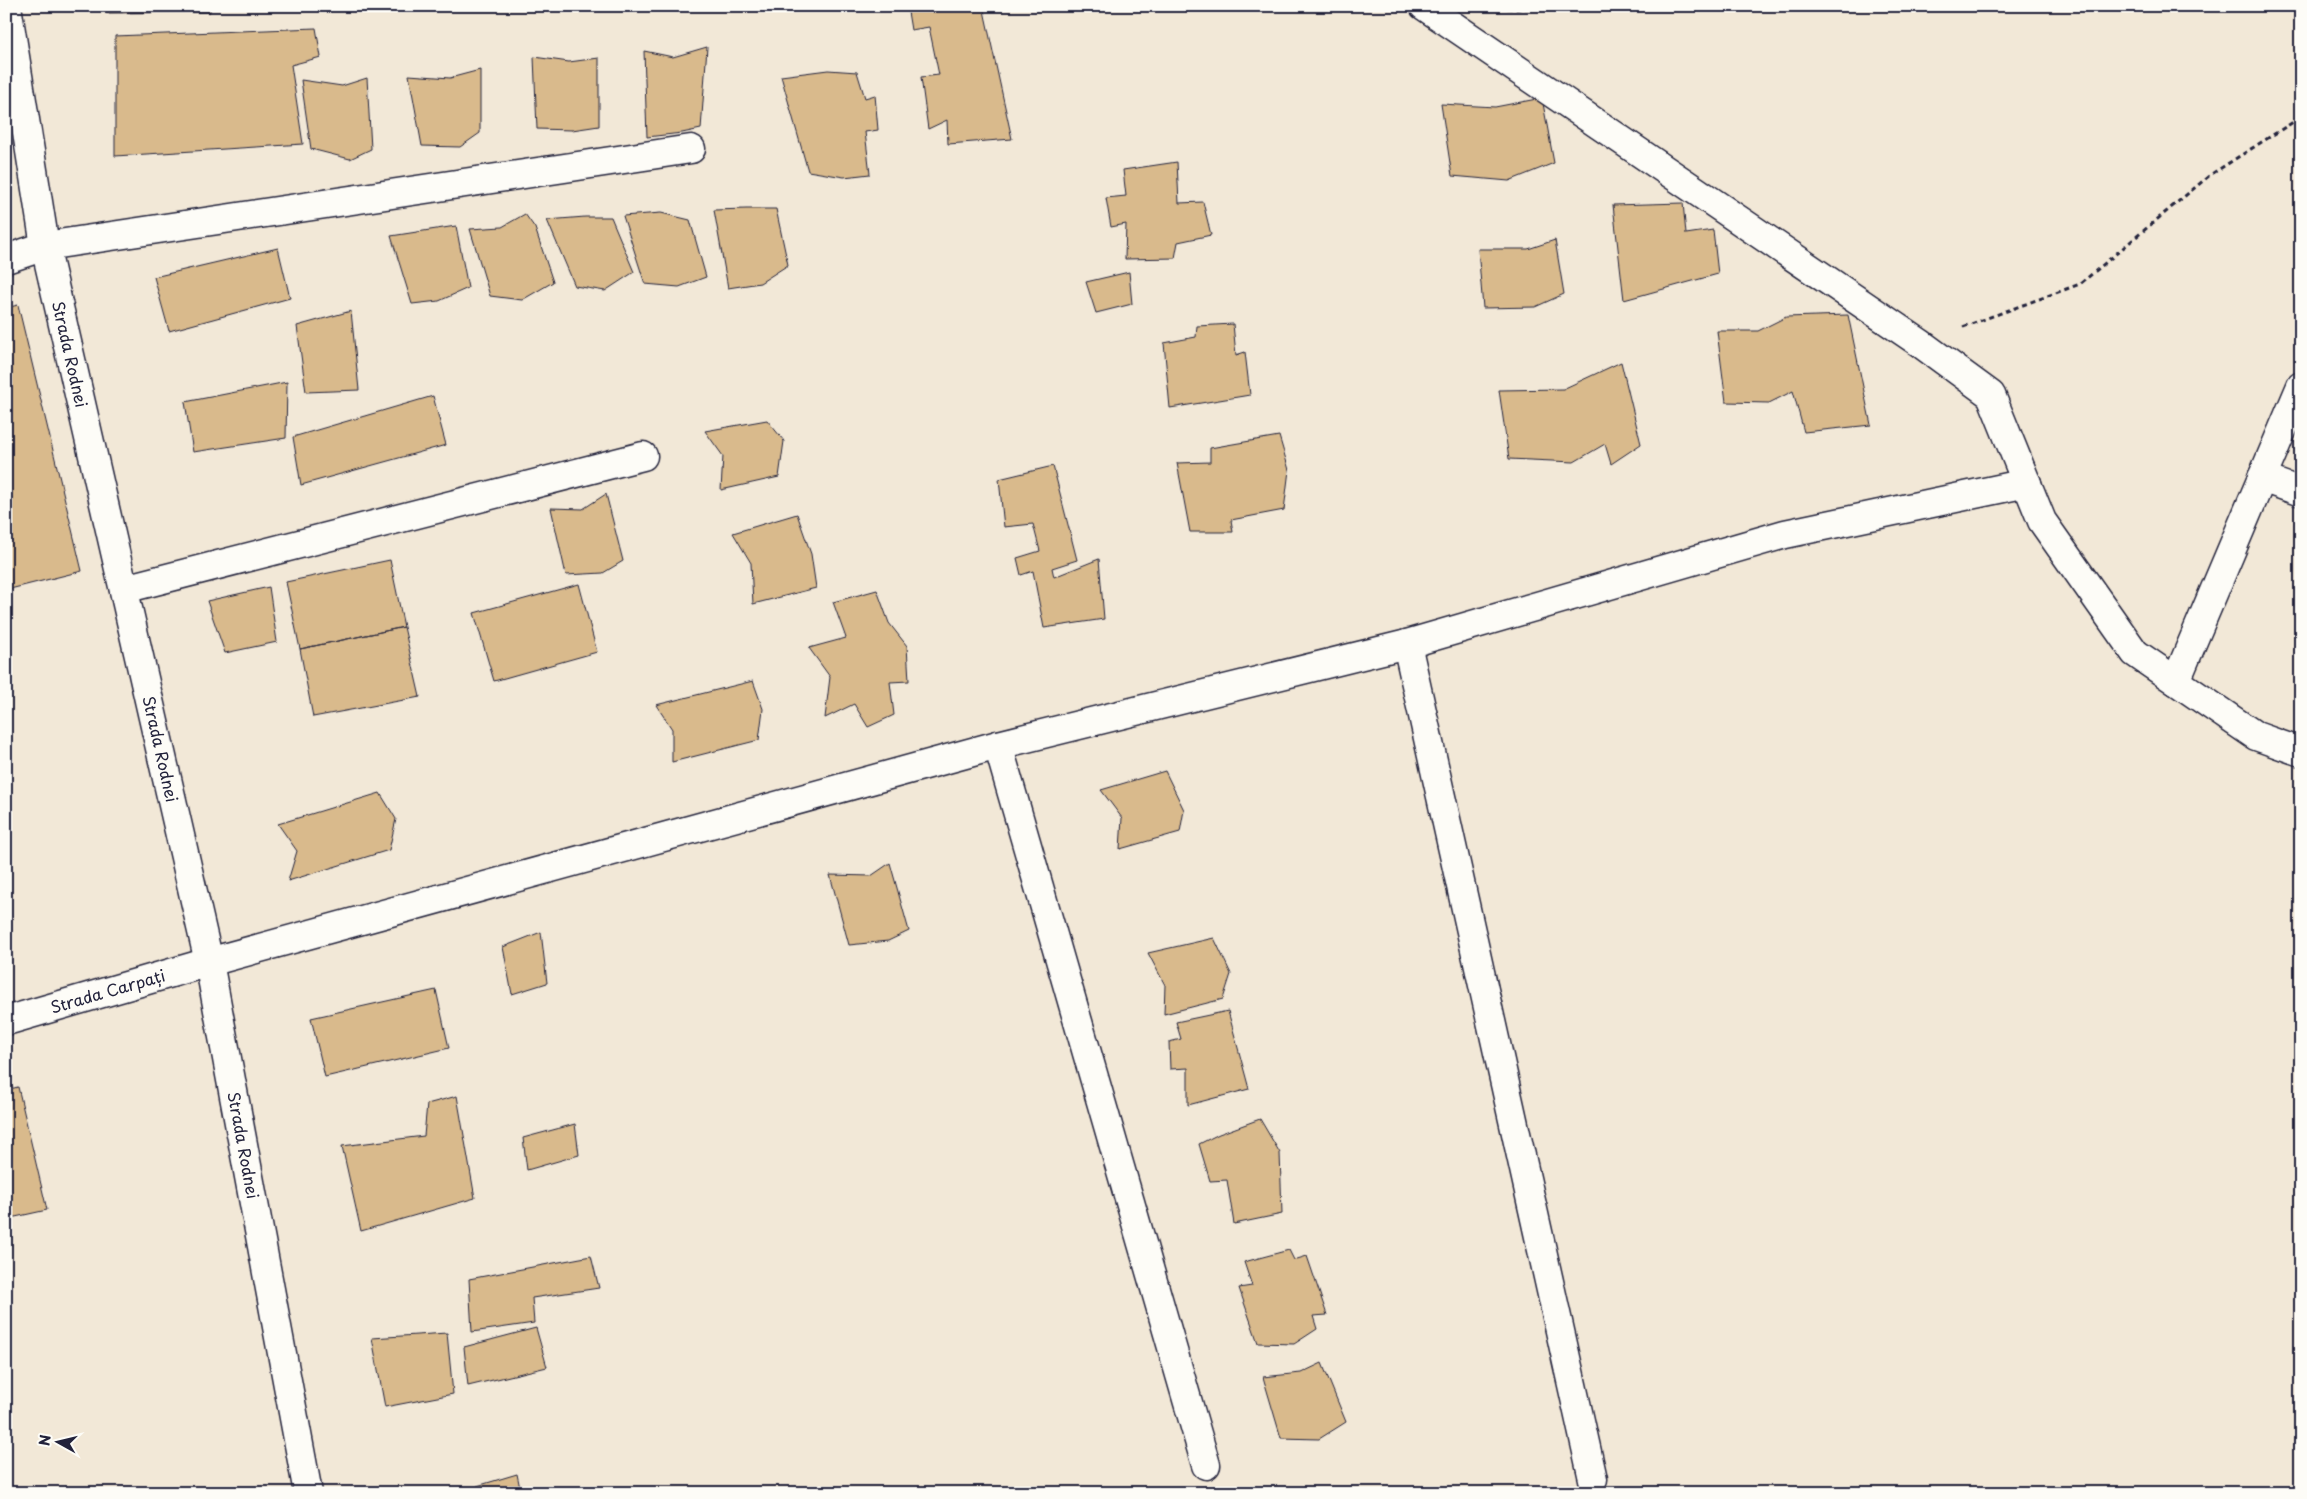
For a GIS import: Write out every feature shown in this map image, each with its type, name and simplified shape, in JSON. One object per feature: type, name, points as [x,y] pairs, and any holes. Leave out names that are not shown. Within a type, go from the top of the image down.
[{"type":"street","name":"Strada Rodnei","points":[[7,6],[45,246],[209,962],[308,1493]]},
{"type":"street","points":[[1424,6],[1920,343],[1991,395],[2042,520],[2135,653],[2256,736],[2301,752]]},
{"type":"street","points":[[6,259],[45,246],[691,149]]},
{"type":"street","points":[[2176,681],[2301,386]]},
{"type":"street","points":[[124,589],[643,456]]},
{"type":"street","points":[[2262,478],[2301,492]]},
{"type":"street","name":"Strada Carpați","points":[[6,1021],[209,962],[998,745],[1407,644],[1785,534],[2027,483]]},
{"type":"street","points":[[1407,644],[1593,1479]]},
{"type":"street","points":[[998,745],[1206,1465]]},
{"type":"path","points":[[1498,6],[1514,9],[1564,6]]},
{"type":"path","points":[[1920,343],[2080,284],[2210,175],[2301,117]]},
{"type":"building","points":[[107,6],[211,6],[210,12],[107,13]]},
{"type":"building","points":[[907,6],[983,6],[1012,139],[948,144],[947,120],[928,129],[921,77],[939,75],[929,27],[911,30]]},
{"type":"building","points":[[316,28],[321,57],[291,65],[303,144],[115,156],[115,36]]},
{"type":"building","points":[[707,47],[701,129],[647,137],[644,51],[673,57]]},
{"type":"building","points":[[534,57],[569,62],[599,58],[599,126],[572,130],[537,129]]},
{"type":"building","points":[[480,70],[480,133],[460,147],[422,146],[409,75],[450,78]]},
{"type":"building","points":[[828,70],[857,72],[865,98],[875,95],[878,130],[865,132],[870,174],[844,177],[808,171],[781,76]]},
{"type":"building","points":[[367,78],[371,149],[350,159],[311,149],[301,80],[342,86]]},
{"type":"building","points":[[1542,98],[1554,163],[1509,181],[1452,176],[1441,104],[1495,107]]},
{"type":"building","points":[[1177,162],[1179,203],[1203,202],[1211,235],[1178,242],[1175,258],[1125,259],[1126,224],[1111,227],[1106,198],[1126,196],[1123,170]]},
{"type":"building","points":[[1683,203],[1686,234],[1713,230],[1718,274],[1624,300],[1613,205]]},
{"type":"building","points":[[776,209],[788,265],[760,283],[728,288],[714,210]]},
{"type":"building","points":[[661,213],[690,220],[706,277],[679,287],[645,284],[623,216]]},
{"type":"building","points":[[525,214],[535,228],[553,282],[522,300],[490,296],[470,229],[502,227]]},
{"type":"building","points":[[611,217],[634,272],[605,291],[575,286],[547,220]]},
{"type":"building","points":[[456,226],[468,288],[439,301],[412,304],[391,236]]},
{"type":"building","points":[[1555,240],[1564,294],[1535,307],[1483,308],[1478,249],[1528,249]]},
{"type":"building","points":[[278,248],[290,298],[169,331],[154,277]]},
{"type":"building","points":[[1129,272],[1132,304],[1096,313],[1086,282]]},
{"type":"building","points":[[18,305],[82,571],[6,590],[6,308]]},
{"type":"building","points":[[351,311],[359,390],[306,392],[297,326]]},
{"type":"building","points":[[1848,315],[1871,425],[1804,432],[1793,391],[1769,403],[1726,402],[1717,331],[1758,331],[1786,317]]},
{"type":"building","points":[[1233,324],[1236,355],[1245,352],[1250,395],[1170,408],[1164,343],[1196,337],[1197,326]]},
{"type":"building","points":[[1621,362],[1641,444],[1611,464],[1605,444],[1574,462],[1509,459],[1499,390],[1563,389]]},
{"type":"building","points":[[287,382],[286,438],[193,452],[185,402]]},
{"type":"building","points":[[433,396],[446,445],[301,485],[293,437]]},
{"type":"building","points":[[767,420],[784,441],[779,477],[721,490],[723,456],[705,431]]},
{"type":"building","points":[[1279,436],[1289,470],[1284,510],[1231,520],[1233,532],[1190,532],[1177,463],[1210,462],[1210,448]]},
{"type":"building","points":[[1053,466],[1077,560],[1052,568],[1054,577],[1099,559],[1104,619],[1044,628],[1033,571],[1021,575],[1017,558],[1040,551],[1033,524],[1004,527],[999,479]]},
{"type":"building","points":[[606,494],[623,561],[603,573],[566,575],[551,508],[583,509]]},
{"type":"building","points":[[797,514],[811,554],[816,588],[753,604],[751,563],[733,533]]},
{"type":"building","points":[[390,560],[404,627],[300,649],[286,582]]},
{"type":"building","points":[[579,584],[597,652],[494,681],[474,613]]},
{"type":"building","points":[[269,587],[277,642],[225,653],[207,601]]},
{"type":"building","points":[[877,590],[889,623],[907,646],[909,681],[890,682],[894,715],[868,727],[854,704],[825,718],[830,677],[809,648],[846,638],[833,602]]},
{"type":"building","points":[[404,627],[420,697],[313,717],[300,649]]},
{"type":"building","points":[[753,681],[763,709],[759,740],[672,762],[672,729],[656,705]]},
{"type":"building","points":[[1165,771],[1184,810],[1180,832],[1120,849],[1122,818],[1101,790]]},
{"type":"building","points":[[380,793],[396,819],[389,850],[288,881],[297,851],[278,824]]},
{"type":"building","points":[[890,863],[909,931],[888,941],[849,945],[830,875],[871,876]]},
{"type":"building","points":[[541,932],[547,983],[512,994],[503,947]]},
{"type":"building","points":[[1214,938],[1231,974],[1223,999],[1164,1014],[1165,985],[1148,953]]},
{"type":"building","points":[[436,990],[449,1048],[325,1077],[311,1018]]},
{"type":"building","points":[[1228,1011],[1249,1089],[1188,1105],[1188,1068],[1170,1069],[1169,1042],[1181,1039],[1176,1022]]},
{"type":"building","points":[[18,1087],[47,1210],[6,1219],[6,1090]]},
{"type":"building","points":[[457,1096],[475,1198],[361,1231],[342,1146],[424,1136],[427,1104]]},
{"type":"building","points":[[1260,1119],[1280,1153],[1282,1214],[1234,1224],[1227,1180],[1210,1181],[1199,1144],[1219,1134]]},
{"type":"building","points":[[575,1124],[579,1155],[527,1170],[523,1138]]},
{"type":"building","points":[[1289,1250],[1294,1260],[1307,1256],[1327,1315],[1313,1316],[1317,1329],[1294,1344],[1258,1343],[1239,1288],[1252,1286],[1244,1262]]},
{"type":"building","points":[[591,1256],[599,1288],[532,1298],[534,1323],[472,1332],[469,1279]]},
{"type":"building","points":[[536,1328],[547,1367],[468,1386],[464,1347]]},
{"type":"building","points":[[447,1333],[453,1394],[385,1407],[372,1338]]},
{"type":"building","points":[[1322,1363],[1346,1422],[1319,1439],[1281,1438],[1263,1377],[1301,1373]]},
{"type":"building","points":[[517,1474],[521,1493],[478,1493],[477,1486]]}]
